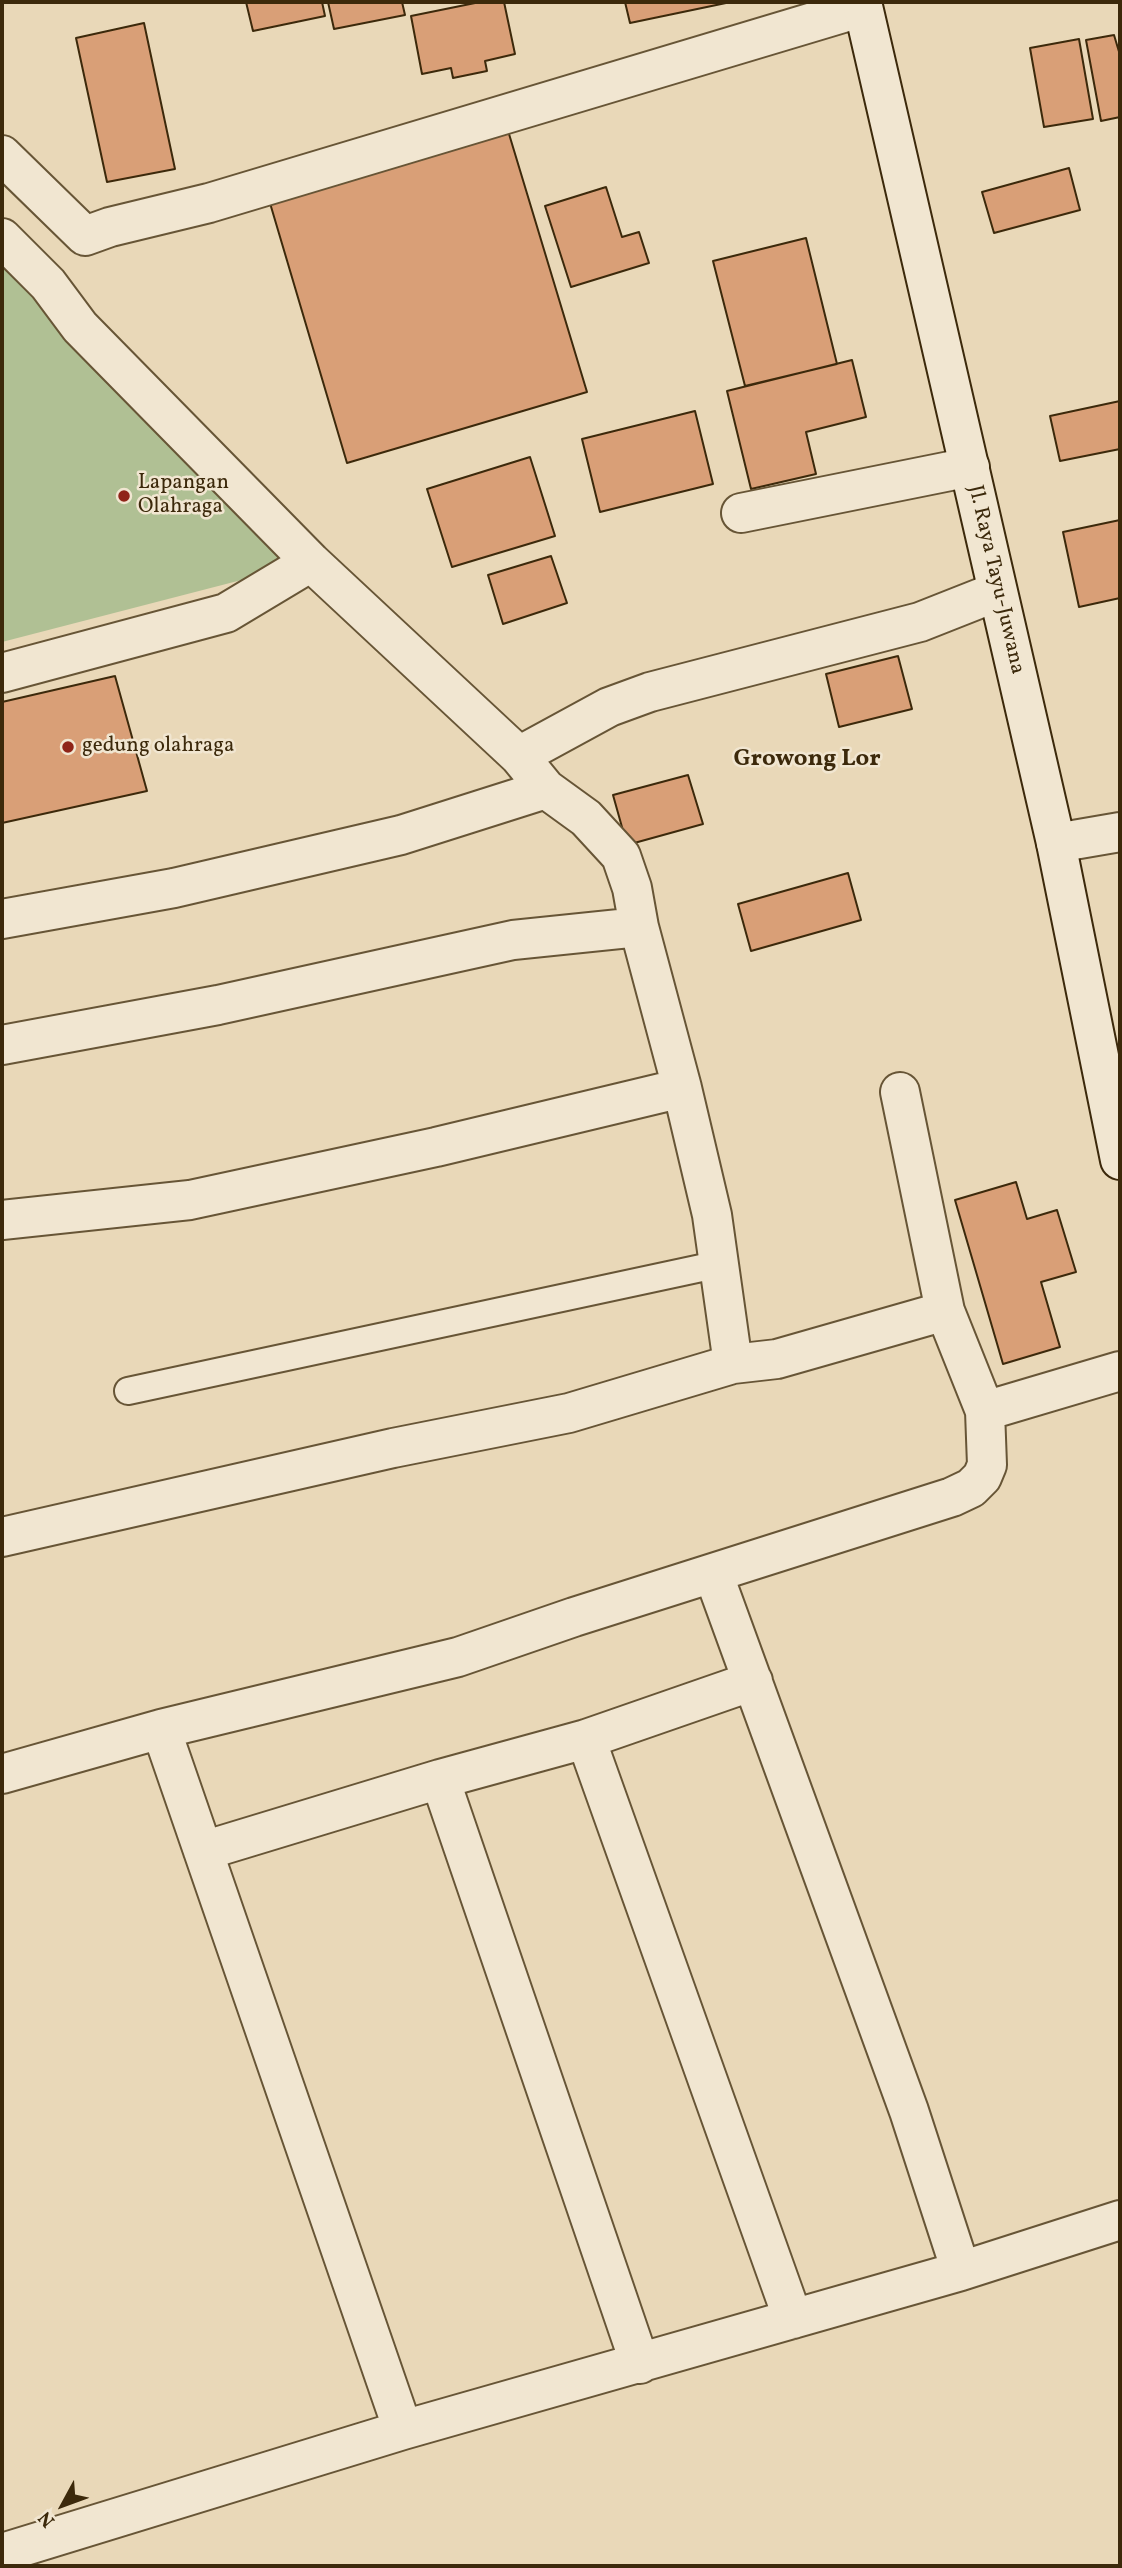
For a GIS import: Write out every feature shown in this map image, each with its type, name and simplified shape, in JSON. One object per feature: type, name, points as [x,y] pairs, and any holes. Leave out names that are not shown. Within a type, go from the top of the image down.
[{"type":"street","points":[[67,258],[110,227],[236,195],[863,4]]},
{"type":"street","name":"Jl. Raya Tayu-Juwana","points":[[863,4],[970,467],[996,592],[1056,843],[1120,1160]]},
{"type":"street","points":[[2,155],[67,258],[80,327],[311,562],[519,757],[546,789],[586,818],[621,856],[632,888],[639,927],[682,1088],[720,1264],[733,1364]]},
{"type":"street","points":[[2,238],[67,258]]},
{"type":"street","points":[[741,513],[970,467]]},
{"type":"street","points":[[2,673],[226,613],[311,562]]},
{"type":"street","points":[[519,757],[609,707],[650,692],[920,622],[996,592]]},
{"type":"street","points":[[2,919],[174,888],[401,835],[546,789]]},
{"type":"street","points":[[1056,843],[1120,832]]},
{"type":"street","points":[[2,1045],[218,1004],[513,940],[639,927]]},
{"type":"street","points":[[2,1220],[191,1200],[436,1147],[682,1088]]},
{"type":"street","points":[[2,1774],[161,1729],[458,1657],[952,1497],[971,1488],[982,1477],[987,1465],[985,1411],[945,1311],[900,1091]]},
{"type":"street","points":[[2,1537],[342,1459],[569,1413],[733,1364],[777,1359],[945,1311]]},
{"type":"street","points":[[985,1411],[1120,1371]]},
{"type":"street","points":[[713,1573],[905,2098],[961,2271]]},
{"type":"street","points":[[203,1851],[440,1779],[586,1739],[753,1681]]},
{"type":"street","points":[[161,1729],[403,2430]]},
{"type":"street","points":[[586,1739],[793,2319]]},
{"type":"street","points":[[440,1779],[640,2364]]},
{"type":"street","points":[[2,2553],[403,2430],[961,2271],[1120,2220]]},
{"type":"lane","points":[[128,1391],[720,1264]]},
{"type":"green space","name":"Lapangan Olahraga","points":[[2,249],[311,562],[2,642]]},
{"type":"building","points":[[246,2],[322,2],[325,16],[253,31]]},
{"type":"building","points":[[328,2],[402,2],[405,15],[334,29]]},
{"type":"building","points":[[480,2],[504,2],[515,54],[485,61],[487,71],[453,78],[451,68],[422,74],[411,16]]},
{"type":"building","points":[[625,2],[726,2],[726,3],[630,23]]},
{"type":"building","points":[[144,23],[175,169],[107,182],[76,38]]},
{"type":"building","points":[[1114,35],[1120,55],[1120,117],[1101,121],[1086,40]]},
{"type":"building","points":[[1079,39],[1093,119],[1044,127],[1030,48]]},
{"type":"building","points":[[506,124],[587,392],[347,463],[267,193]]},
{"type":"building","points":[[1069,168],[1080,210],[994,233],[982,192]]},
{"type":"building","points":[[606,187],[622,237],[639,232],[649,263],[571,287],[545,206]]},
{"type":"building","points":[[806,238],[837,364],[745,386],[713,261]]},
{"type":"building","points":[[852,360],[866,417],[806,432],[816,474],[751,489],[727,391]]},
{"type":"building","points":[[1120,401],[1120,449],[1060,461],[1050,416]]},
{"type":"building","points":[[695,411],[713,484],[600,512],[582,439]]},
{"type":"building","points":[[530,457],[555,536],[452,567],[427,489]]},
{"type":"building","points":[[1120,520],[1120,598],[1079,607],[1063,532]]},
{"type":"building","points":[[551,556],[567,603],[503,624],[488,575]]},
{"type":"building","points":[[898,656],[912,709],[839,727],[826,674]]},
{"type":"building","name":"gedung olahraga","points":[[115,676],[147,791],[2,823],[2,702]]},
{"type":"building","points":[[688,775],[703,824],[627,845],[613,795]]},
{"type":"building","points":[[848,873],[861,920],[751,951],[738,904]]},
{"type":"building","points":[[1016,1182],[1027,1219],[1057,1210],[1076,1272],[1041,1282],[1060,1347],[1003,1364],[955,1200]]},
{"type":"place","name":"Lapangan Olahraga","points":[[124,496]]},
{"type":"place","name":"gedung olahraga","points":[[68,747]]},
{"type":"district","name":"Growong Lor","points":[[807,761]]}]
